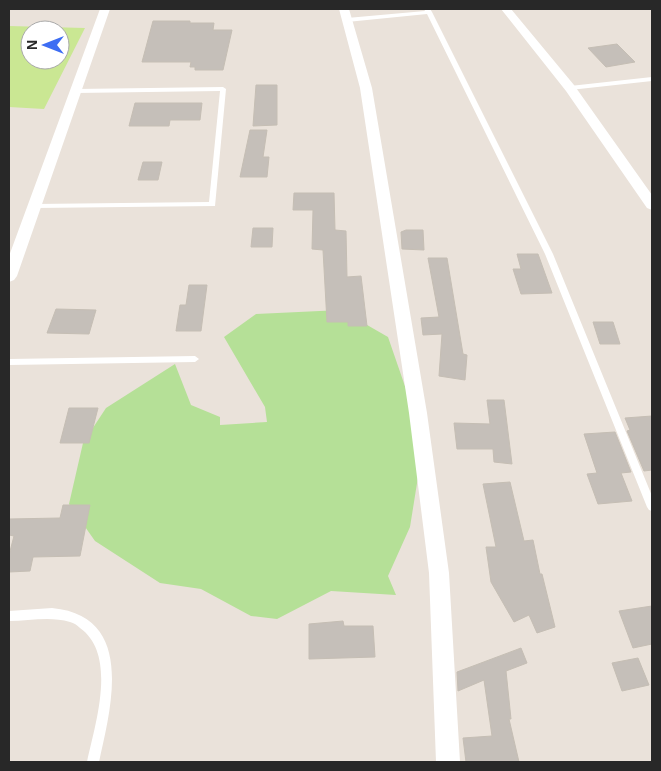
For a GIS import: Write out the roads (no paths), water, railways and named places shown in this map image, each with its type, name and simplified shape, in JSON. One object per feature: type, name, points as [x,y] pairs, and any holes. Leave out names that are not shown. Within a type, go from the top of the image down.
[{"type":"street","points":[[9,276],[105,9]]},
{"type":"street","points":[[506,9],[570,88],[652,205]]},
{"type":"street","points":[[345,14],[366,88],[418,413],[439,573],[448,762]]},
{"type":"lane","points":[[345,14],[428,11],[549,254],[652,507]]},
{"type":"lane","points":[[570,88],[652,79]]},
{"type":"lane","points":[[35,206],[212,204],[223,89],[76,91]]},
{"type":"lane","points":[[9,362],[195,359]]},
{"type":"lane","points":[[9,616],[56,615],[77,619],[96,633],[105,650],[108,676],[93,762]]}]
